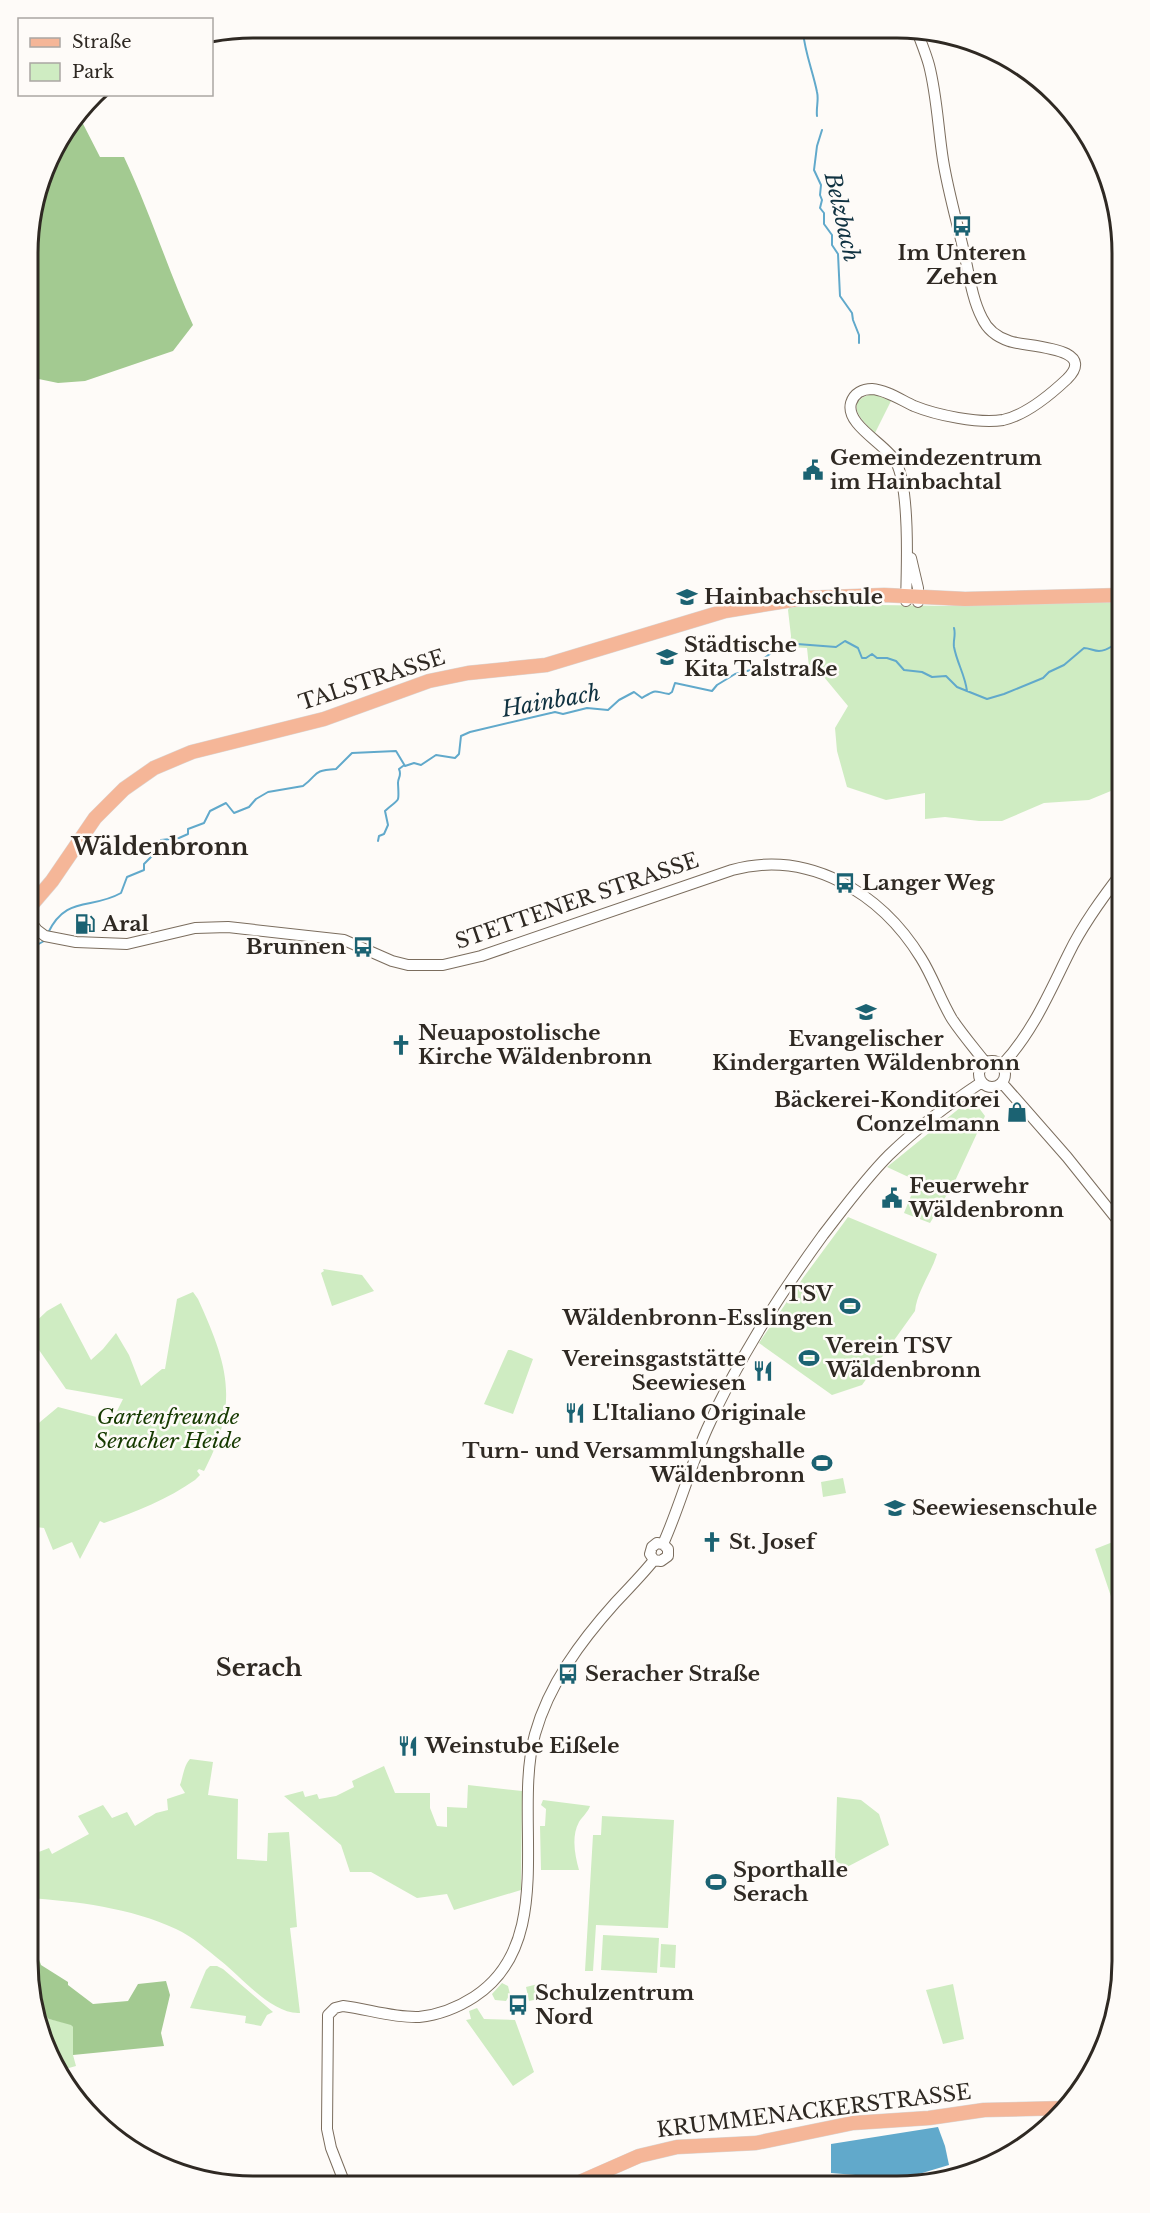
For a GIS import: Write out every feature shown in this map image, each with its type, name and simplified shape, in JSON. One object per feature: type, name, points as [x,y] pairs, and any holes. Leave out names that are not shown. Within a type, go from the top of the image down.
[{"type":"main road","name":"TALSTRASSE","points":[[38,897],[52,881],[88,826],[110,802],[136,780],[175,758],[314,722],[438,679],[468,673],[546,665],[725,611],[805,598],[841,596],[912,598],[946,602],[965,599],[1112,595]]},
{"type":"main road","name":"KRUMMENACKERSTRASSE","points":[[593,2176],[639,2156],[677,2147],[756,2143],[853,2123],[929,2118],[996,2110],[1054,2108]]},
{"type":"street","points":[[912,598],[900,472],[890,453],[854,420],[851,404],[858,393],[874,389],[932,411],[975,420],[1002,420],[1018,415],[1037,402],[1066,379],[1074,366],[1072,357],[1065,352],[1019,344],[1001,338],[981,317],[944,167],[929,67],[920,39]]},
{"type":"street","name":"STETTENER STRASSE","points":[[38,928],[46,936],[76,942],[127,944],[195,928],[238,927],[344,940],[403,964],[443,965],[490,953],[724,873],[748,866],[780,864],[838,880],[855,888],[870,900],[916,951],[958,1028],[985,1062]]},
{"type":"street","points":[[1002,1065],[1018,1048],[1033,1026],[1077,938],[1112,888]]},
{"type":"street","points":[[994,1060],[1002,1065],[1006,1074],[1002,1083],[993,1087],[982,1082],[979,1072],[985,1062],[994,1060]]},
{"type":"street","points":[[342,2176],[331,2148],[327,2129],[328,2015],[335,2008],[343,2006],[397,2016],[416,2017],[438,2013],[454,2008],[479,1994],[504,1968],[518,1938],[525,1908],[528,1782],[532,1751],[539,1724],[555,1685],[576,1651],[654,1560],[651,1554],[652,1547],[657,1543],[663,1544],[712,1417],[751,1341],[783,1290],[850,1200],[883,1162],[939,1113],[982,1082]]},
{"type":"street","points":[[1002,1083],[1067,1157],[1112,1213]]},
{"type":"green space","points":[[82,122],[100,157],[124,157],[193,325],[173,351],[85,381],[58,383],[38,379],[39,224],[54,170],[66,145]]},
{"type":"green space","points":[[869,395],[876,395],[891,401],[875,433],[861,419],[857,408],[857,403]]},
{"type":"green space","points":[[1112,602],[1112,791],[1089,800],[1044,803],[1002,821],[979,821],[945,817],[925,819],[925,793],[886,800],[847,787],[837,751],[835,728],[848,706],[824,677],[809,667],[807,648],[790,647],[789,608],[878,605],[952,606]]},
{"type":"green space","points":[[976,1104],[985,1116],[955,1181],[930,1223],[904,1213],[917,1181],[887,1167],[961,1107],[965,1110]]},
{"type":"green space","name":"TSV Wäldenbronn-Esslingen","points":[[848,1217],[937,1254],[918,1296],[915,1311],[862,1385],[832,1395],[759,1343]]},
{"type":"green space","points":[[323,1269],[362,1275],[374,1291],[332,1306],[321,1273]]},
{"type":"green space","name":"Gartenfreunde Seracher Heide","points":[[193,1292],[198,1299],[216,1342],[225,1381],[226,1400],[223,1420],[217,1442],[204,1471],[199,1469],[197,1471],[200,1475],[195,1480],[163,1499],[104,1523],[100,1521],[80,1559],[72,1542],[53,1550],[44,1528],[38,1527],[38,1424],[58,1407],[112,1421],[123,1399],[66,1389],[38,1348],[38,1320],[61,1303],[91,1360],[116,1333],[129,1355],[141,1386],[165,1369],[177,1299]]},
{"type":"green space","points":[[508,1350],[533,1359],[513,1414],[484,1404]]},
{"type":"green space","points":[[843,1478],[846,1493],[823,1497],[821,1482]]},
{"type":"green space","points":[[1112,1542],[1112,1599],[1095,1549]]},
{"type":"green space","points":[[190,1759],[213,1762],[208,1795],[238,1799],[237,1859],[267,1861],[268,1833],[289,1832],[297,1927],[290,1928],[300,2013],[290,2012],[268,2002],[199,1943],[176,1929],[122,1911],[38,1899],[38,1852],[49,1848],[52,1854],[89,1834],[78,1816],[103,1805],[112,1818],[127,1812],[135,1826],[156,1813],[168,1810],[167,1799],[185,1793],[180,1785]]},
{"type":"green space","points":[[384,1766],[395,1793],[430,1793],[430,1808],[437,1826],[447,1827],[447,1807],[467,1808],[468,1785],[522,1791],[521,1890],[454,1910],[447,1894],[417,1898],[371,1872],[350,1872],[341,1845],[284,1796],[303,1791],[305,1797],[317,1794],[319,1799],[336,1796],[354,1787],[352,1781]]},
{"type":"green space","points":[[837,1797],[861,1800],[879,1814],[889,1845],[847,1867],[837,1862],[835,1858]]},
{"type":"green space","points":[[543,1800],[590,1806],[579,1822],[575,1834],[575,1852],[579,1870],[541,1870],[540,1826],[545,1826],[546,1809],[541,1805]]},
{"type":"green space","points":[[602,1816],[674,1820],[668,1928],[596,1925],[593,1971],[585,1971],[593,1835],[601,1835]]},
{"type":"green space","points":[[603,1935],[659,1938],[657,1973],[601,1970]]},
{"type":"green space","points":[[661,1944],[676,1945],[675,1968],[660,1967]]},
{"type":"green space","points":[[38,1957],[41,1965],[68,1982],[68,1985],[93,2004],[128,2001],[138,1984],[166,1981],[170,1995],[161,2033],[164,2046],[73,2055],[73,2027],[45,2015],[39,1989]]},
{"type":"green space","points":[[210,1966],[223,1969],[273,2012],[267,2015],[261,2026],[245,2023],[246,2016],[190,2008],[206,1970]]},
{"type":"green space","points":[[546,1982],[549,1997],[529,2001],[526,1987]]},
{"type":"green space","points":[[502,1983],[508,1986],[510,1994],[506,2001],[495,2000],[492,1994]]},
{"type":"green space","points":[[953,1984],[964,2039],[943,2044],[926,1990]]},
{"type":"green space","points":[[477,2008],[484,2019],[515,2020],[534,2072],[513,2086],[466,2020],[471,2019],[469,2011]]},
{"type":"green space","points":[[45,2015],[49,2019],[71,2024],[73,2027],[73,2055],[76,2066],[66,2068],[54,2043]]},
{"type":"water","points":[[938,2127],[949,2165],[912,2175],[868,2176],[831,2173],[831,2144]]},
{"type":"waterway","name":"Belzbach","points":[[804,38],[818,95],[817,116]]},
{"type":"waterway","name":"Belzbach","points":[[822,130],[814,170],[821,185],[820,208],[824,213],[824,224],[832,235],[832,245],[838,254],[840,296],[852,313],[859,335],[859,343]]},
{"type":"waterway","name":"Belzbach","points":[[954,628],[954,647],[967,691]]},
{"type":"waterway","name":"Hainbach","points":[[48,933],[55,921],[71,908],[121,893],[127,877],[144,870],[144,864],[155,853],[161,840],[179,838],[188,834],[188,829],[204,823],[210,811],[226,803],[234,813],[249,807],[256,799],[268,792],[303,786],[316,773],[336,769],[352,753],[396,751],[405,766],[414,763],[421,765],[436,755],[455,758],[459,754],[461,736],[470,732],[555,712],[563,714],[587,708],[608,710],[619,700],[634,692],[642,698],[655,691],[669,694],[675,683],[712,691],[717,685],[735,674],[763,667],[765,665],[762,660],[784,643],[836,647],[845,641],[858,648],[862,658],[872,654],[877,658],[896,661],[904,670],[922,672],[932,677],[946,676],[957,687],[987,699],[1043,678],[1049,672],[1064,665],[1084,648],[1103,651],[1112,646]]},
{"type":"waterway","points":[[378,841],[379,836],[384,834],[388,825],[385,811],[398,798],[399,769],[403,766]]},
{"type":"waterway","name":"Hainbach","points":[[38,944],[44,941]]},
{"type":"place","name":"Im Unteren Zehen","points":[[962,226]]},
{"type":"place","name":"Gemeindezentrum im Hainbachtal","points":[[813,470]]},
{"type":"place","name":"Hainbachschule","points":[[687,597]]},
{"type":"place","name":"Städtische Kita Talstraße","points":[[667,657]]},
{"type":"place","name":"Langer Weg","points":[[845,883]]},
{"type":"place","name":"Aral","points":[[85,924]]},
{"type":"place","name":"Brunnen","points":[[363,947]]},
{"type":"place","name":"Evangelischer Kindergarten Wäldenbronn","points":[[866,1012]]},
{"type":"place","name":"Neuapostolische Kirche Wäldenbronn","points":[[401,1045]]},
{"type":"place","name":"Bäckerei-Konditorei Conzelmann","points":[[1017,1112]]},
{"type":"place","name":"Feuerwehr Wäldenbronn","points":[[892,1198]]},
{"type":"place","name":"TSV Wäldenbronn-Esslingen","points":[[850,1306]]},
{"type":"place","name":"Verein TSV Wäldenbronn","points":[[809,1358]]},
{"type":"place","name":"Vereinsgaststätte Seewiesen","points":[[763,1371]]},
{"type":"place","name":"L'Italiano Originale","points":[[575,1413]]},
{"type":"place","name":"Turn- und Versammlungshalle Wäldenbronn","points":[[822,1463]]},
{"type":"place","name":"Seewiesenschule","points":[[895,1508]]},
{"type":"place","name":"St. Josef","points":[[712,1542]]},
{"type":"place","name":"Seracher Straße","points":[[568,1674]]},
{"type":"place","name":"Weinstube Eißele","points":[[408,1746]]},
{"type":"place","name":"Sporthalle Serach","points":[[716,1882]]},
{"type":"place","name":"Schulzentrum Nord","points":[[518,2005]]},
{"type":"district","name":"Wäldenbronn","points":[[160,846]]},
{"type":"district","name":"Serach","points":[[259,1667]]}]
